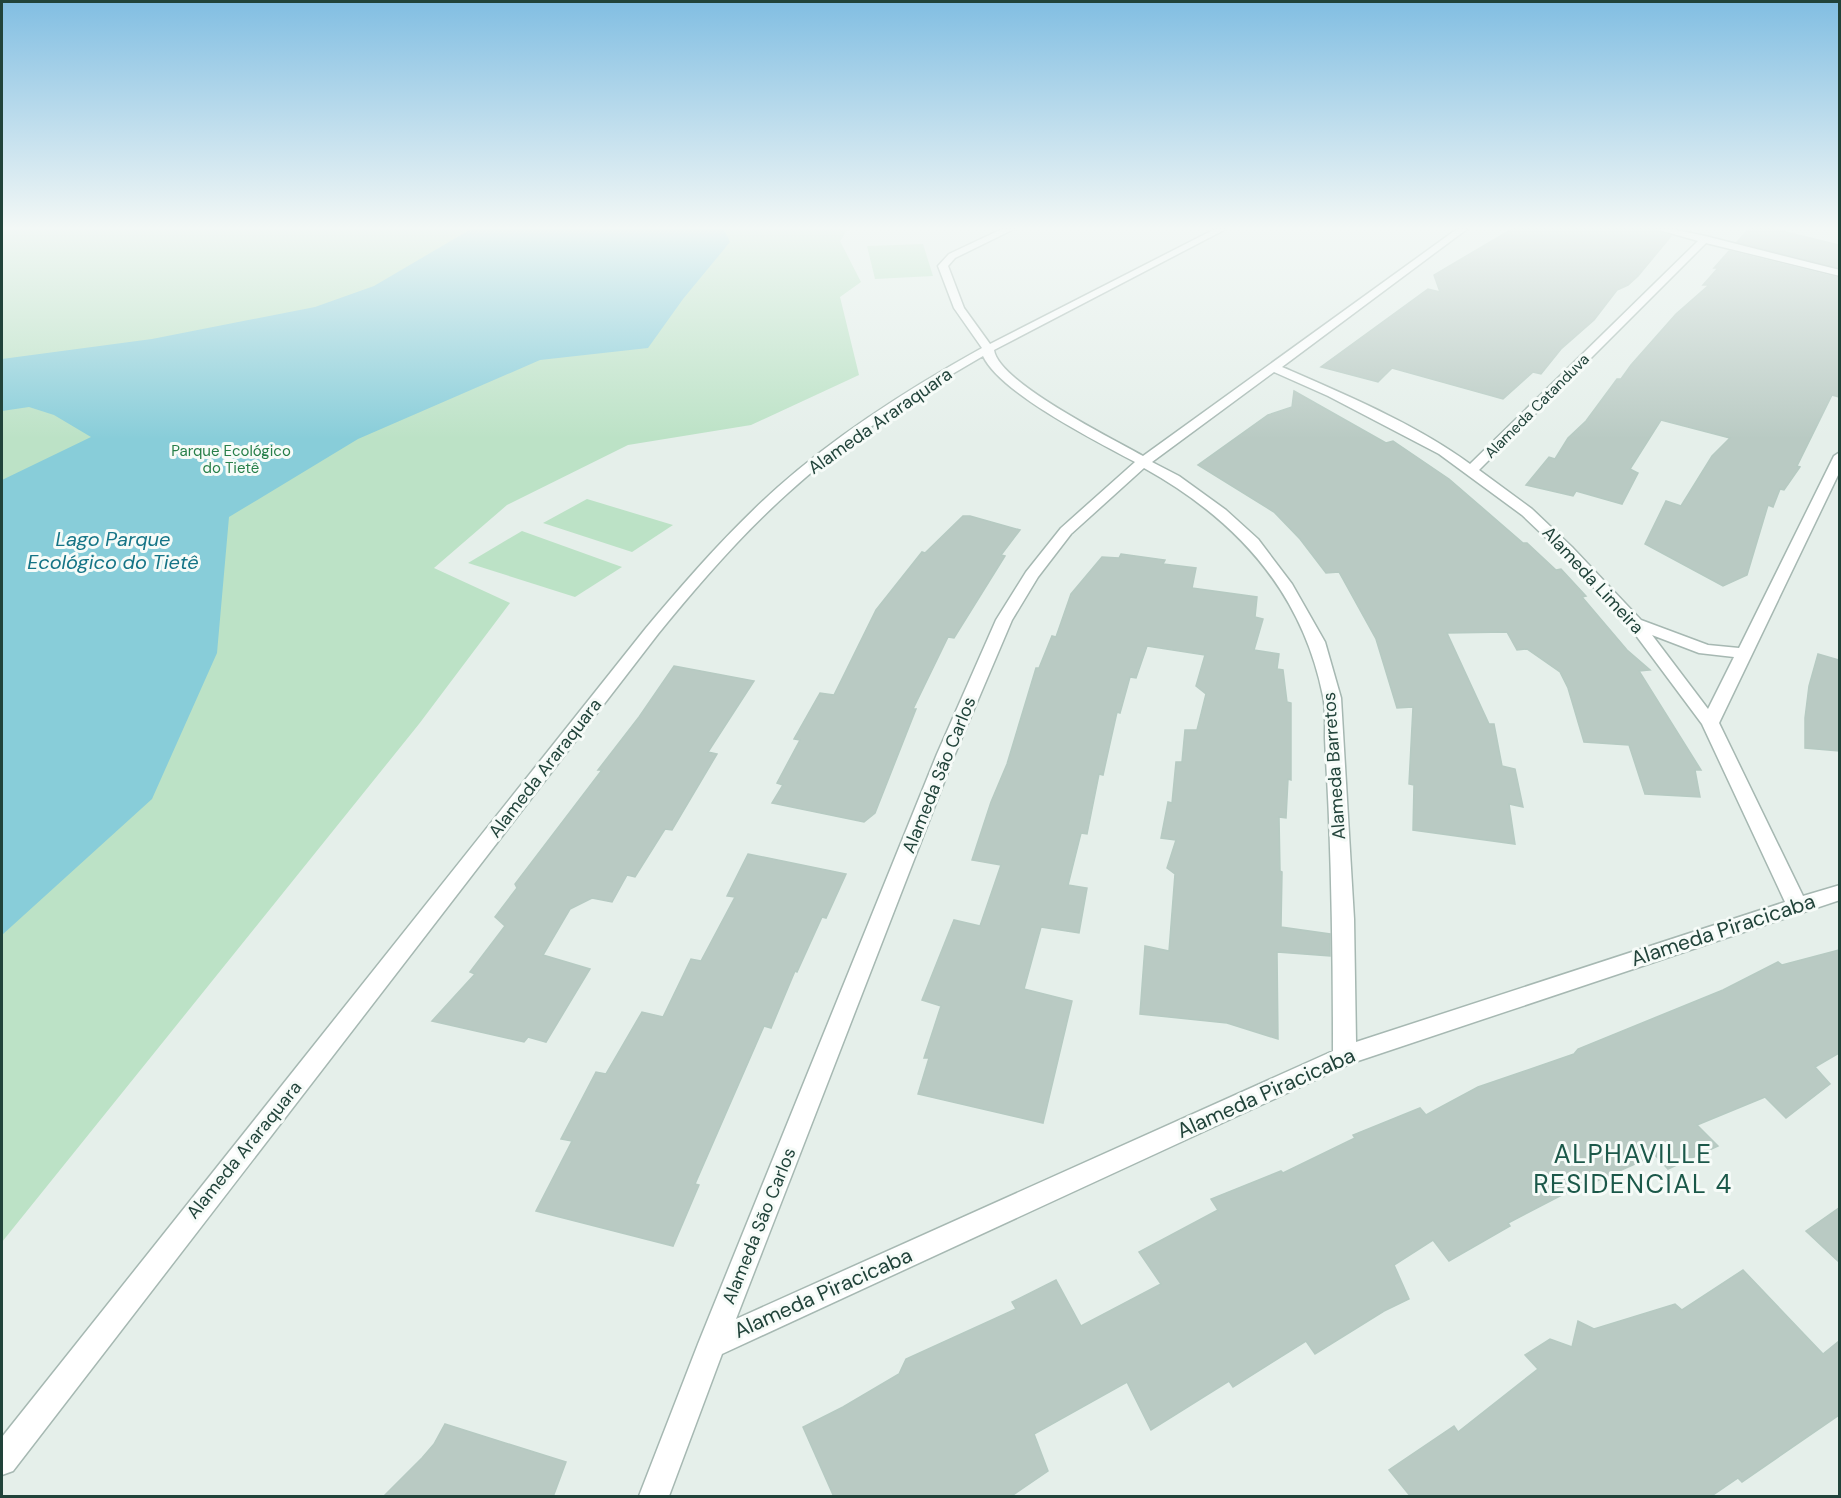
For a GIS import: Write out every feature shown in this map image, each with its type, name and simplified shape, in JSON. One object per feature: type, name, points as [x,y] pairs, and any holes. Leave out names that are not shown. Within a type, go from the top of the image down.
[{"type":"street","name":"Alameda Barretos","points":[[955,299],[997,369],[1009,381],[1142,463],[1174,479],[1221,513],[1253,542],[1284,584],[1317,642],[1332,698],[1344,919],[1345,1056]]},
{"type":"street","name":"Alameda Araraquara","points":[[2,1460],[652,631],[714,556],[767,504],[833,448],[987,349],[1085,299]]},
{"type":"street","name":"Alameda São Carlos","points":[[654,1497],[712,1344],[941,765],[1004,620],[1031,575],[1066,531],[1142,463],[1194,423],[1275,368],[1368,299]]},
{"type":"street","name":"Alameda Catanduva","points":[[1471,471],[1645,299]]},
{"type":"street","name":"Alameda Limeira","points":[[1275,368],[1394,424],[1444,451],[1527,512],[1567,550],[1635,622],[1710,723],[1797,905]]},
{"type":"street","points":[[1710,723],[1839,456]]},
{"type":"street","points":[[1635,622],[1705,650],[1745,653]]},
{"type":"street","name":"Alameda Piracicaba","points":[[712,1344],[1345,1056],[1839,892]]},
{"type":"green space","name":"Parque Ecológico do Tietê","points":[[2,299],[840,299],[859,375],[751,425],[628,445],[507,505],[434,568],[510,603],[419,724],[2,1242]]},
{"type":"green space","points":[[587,499],[673,525],[632,552],[543,523]]},
{"type":"green space","points":[[522,531],[622,567],[575,597],[468,563]]},
{"type":"water","name":"Lago Parque Ecológico do Tietê","points":[[338,299],[683,299],[648,348],[540,360],[358,439],[229,517],[217,653],[152,799],[2,935],[2,480],[91,437],[54,415],[29,407],[2,411],[2,359],[152,339],[315,307]]},
{"type":"building","points":[[1414,299],[1610,299],[1594,320],[1561,349],[1541,374],[1533,372],[1503,399],[1392,368],[1378,382],[1321,367]]},
{"type":"building","points":[[1693,299],[1839,299],[1839,397],[1832,395],[1797,466],[1800,467],[1784,490],[1780,489],[1773,507],[1768,505],[1747,575],[1723,586],[1645,544],[1666,501],[1681,506],[1712,456],[1730,438],[1661,420],[1630,469],[1638,473],[1622,504],[1576,491],[1573,496],[1526,485],[1549,457],[1555,459],[1568,438],[1586,421],[1617,379],[1621,379],[1676,314]]},
{"type":"building","points":[[1294,391],[1386,443],[1393,441],[1449,479],[1556,570],[1561,569],[1586,596],[1582,597],[1627,650],[1650,670],[1639,671],[1701,770],[1695,770],[1700,797],[1645,794],[1629,745],[1584,742],[1568,688],[1560,672],[1527,649],[1517,650],[1507,632],[1447,633],[1489,724],[1494,724],[1502,766],[1515,769],[1523,807],[1509,804],[1515,844],[1413,830],[1414,785],[1409,784],[1413,707],[1397,708],[1376,639],[1339,572],[1326,573],[1300,539],[1274,512],[1198,465],[1268,415],[1292,407]]},
{"type":"building","points":[[963,516],[1020,530],[1001,555],[1005,556],[954,638],[948,637],[913,709],[916,709],[875,813],[864,822],[772,803],[783,785],[777,783],[800,740],[794,739],[820,693],[834,695],[876,610],[922,552],[925,553]]},
{"type":"building","points":[[1121,554],[1165,560],[1163,564],[1196,568],[1192,588],[1257,597],[1255,617],[1263,619],[1254,650],[1279,654],[1277,669],[1283,670],[1287,702],[1291,703],[1291,780],[1288,779],[1286,818],[1279,817],[1280,871],[1282,872],[1281,927],[1330,934],[1330,956],[1277,952],[1278,1039],[1227,1023],[1140,1014],[1145,946],[1169,951],[1175,874],[1167,868],[1176,840],[1161,838],[1168,802],[1172,803],[1176,762],[1182,762],[1185,730],[1197,730],[1206,694],[1196,686],[1205,655],[1147,646],[1136,678],[1130,677],[1120,713],[1117,712],[1103,775],[1099,774],[1087,834],[1081,833],[1068,885],[1087,888],[1079,933],[1041,927],[1024,989],[1072,1001],[1043,1123],[918,1094],[929,1058],[924,1058],[941,1006],[922,1000],[954,920],[980,926],[1001,865],[972,860],[991,802],[1007,764],[1036,668],[1039,668],[1052,636],[1056,637],[1071,594],[1102,557],[1119,558]]},
{"type":"building","points":[[1818,654],[1839,660],[1839,751],[1805,748],[1805,718],[1809,686]]},
{"type":"building","points":[[674,666],[754,681],[708,752],[717,754],[672,830],[665,829],[635,877],[627,875],[612,902],[592,898],[570,909],[543,955],[590,969],[546,1042],[528,1037],[524,1042],[432,1021],[475,974],[470,972],[505,926],[495,917],[517,888],[515,884],[602,770],[598,770],[639,717]]},
{"type":"building","points":[[748,854],[846,874],[826,918],[822,917],[797,972],[795,971],[771,1028],[764,1026],[695,1184],[699,1185],[673,1246],[536,1211],[572,1141],[561,1139],[596,1072],[606,1074],[642,1012],[663,1017],[691,959],[701,961],[735,897],[727,896]]},
{"type":"building","points":[[1839,950],[1839,1053],[1815,1067],[1830,1084],[1786,1118],[1765,1097],[1697,1125],[1718,1146],[1668,1169],[1655,1155],[1586,1186],[1583,1184],[1508,1223],[1510,1226],[1449,1261],[1433,1240],[1394,1265],[1409,1299],[1384,1311],[1315,1354],[1306,1341],[1233,1387],[1229,1381],[1151,1430],[1127,1382],[1034,1434],[1048,1471],[1010,1497],[834,1497],[803,1427],[843,1407],[899,1374],[906,1359],[1016,1309],[1012,1302],[1056,1280],[1081,1326],[1161,1284],[1139,1252],[1218,1210],[1211,1199],[1281,1171],[1283,1173],[1355,1138],[1353,1135],[1420,1108],[1426,1115],[1478,1087],[1574,1054],[1578,1049],[1723,990],[1778,962],[1782,965]]},
{"type":"building","points":[[1839,1208],[1839,1262],[1806,1231]]},
{"type":"building","points":[[1743,1270],[1823,1354],[1839,1341],[1839,1415],[1742,1482],[1738,1478],[1710,1497],[1411,1497],[1389,1470],[1454,1426],[1458,1432],[1538,1369],[1525,1355],[1550,1339],[1572,1347],[1578,1321],[1594,1329],[1675,1304],[1682,1310]]},
{"type":"building","points":[[445,1424],[566,1462],[553,1497],[383,1497],[434,1444]]},
{"type":"district","name":"ALPHAVILLE RESIDENCIAL 4","points":[[1633,1169]]}]
